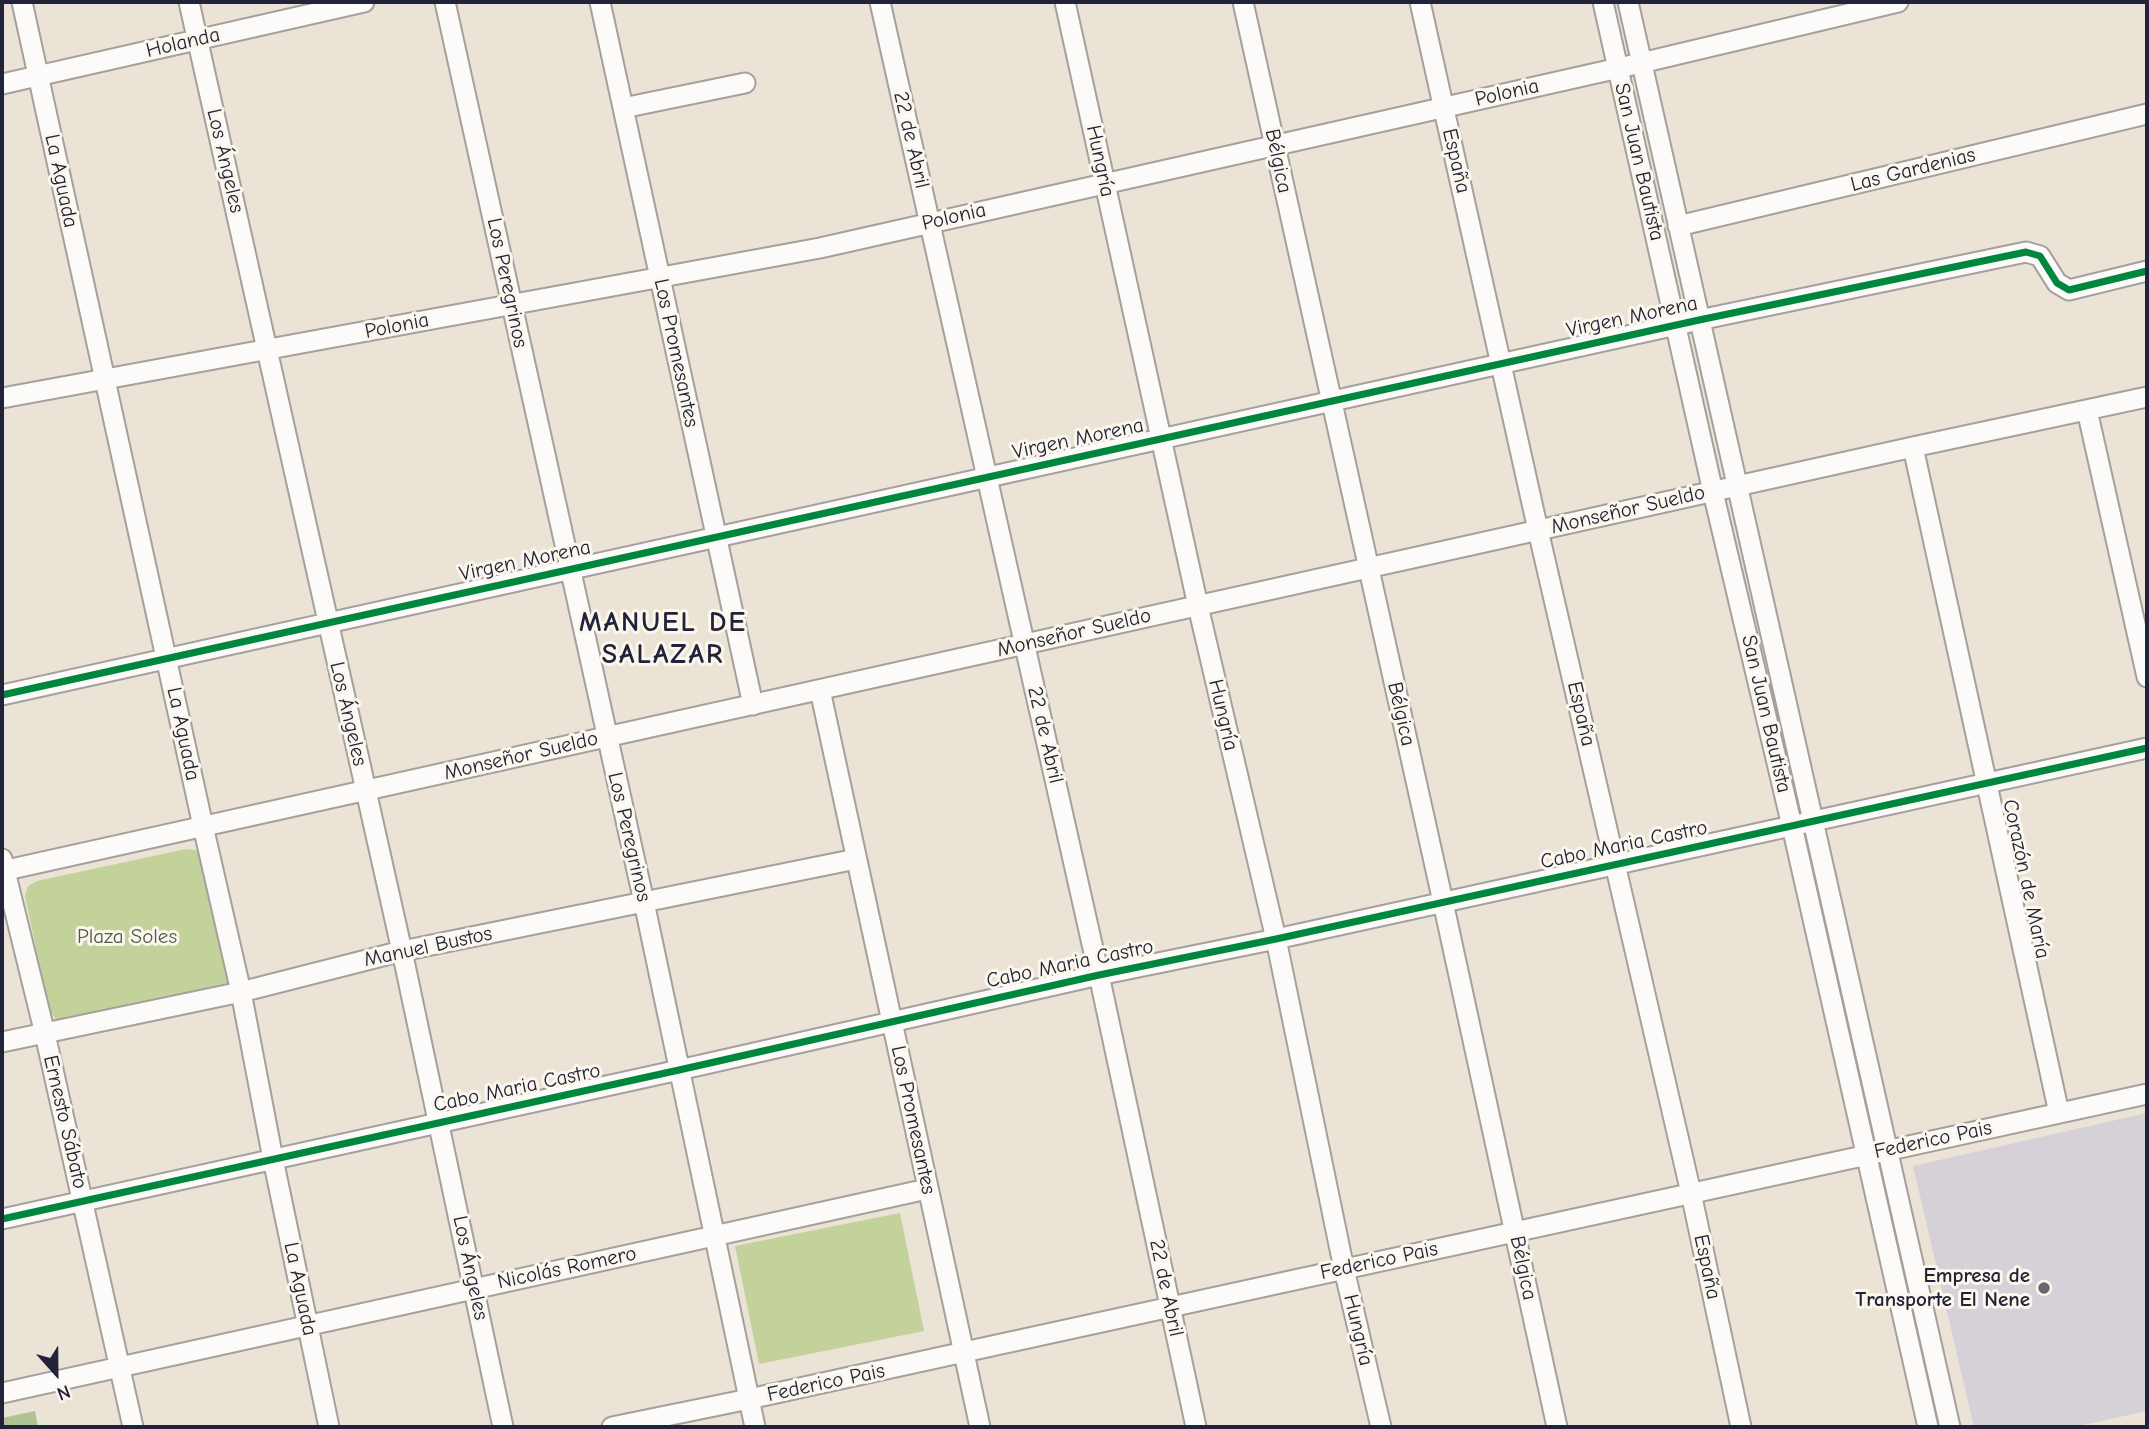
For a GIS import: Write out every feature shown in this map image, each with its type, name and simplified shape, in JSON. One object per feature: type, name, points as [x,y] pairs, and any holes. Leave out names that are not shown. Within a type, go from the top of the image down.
[{"type":"street","name":"La Aguada","points":[[22,2],[241,992],[329,1427]]},
{"type":"street","name":"Los Ángeles","points":[[189,2],[402,951],[503,1427]]},
{"type":"street","name":"Holanda","points":[[2,84],[364,2]]},
{"type":"street","name":"Los Peregrinos","points":[[445,2],[644,902],[755,1427]]},
{"type":"street","name":"Los Promesantes","points":[[600,2],[753,705]]},
{"type":"street","name":"22 de Abril","points":[[880,2],[1099,975],[1196,1427]]},
{"type":"street","name":"Hungría","points":[[1065,2],[1198,606],[1276,939],[1344,1269],[1381,1427]]},
{"type":"street","name":"Bélgica","points":[[1243,2],[1558,1427]]},
{"type":"street","name":"España","points":[[1420,2],[1691,1193],[1741,1427]]},
{"type":"street","name":"San Juan Bautista","points":[[1603,2],[1928,1427]]},
{"type":"street","name":"San Juan Bautista","points":[[1628,2],[1950,1427]]},
{"type":"street","name":"Polonia","points":[[2,398],[820,248],[1641,63],[1898,2]]},
{"type":"street","points":[[623,108],[745,83]]},
{"type":"street","name":"Las Gardenias","points":[[1678,226],[2147,114]]},
{"type":"street","name":"Virgen Morena","points":[[2,695],[1676,325],[2026,252],[2040,256],[2057,283],[2069,290],[2147,271]]},
{"type":"street","name":"Monseñor Sueldo","points":[[3,866],[203,826],[2147,397]]},
{"type":"street","points":[[2087,410],[2147,677]]},
{"type":"street","name":"Corazón de María","points":[[1913,447],[2059,1113]]},
{"type":"street","name":"Los Promesantes","points":[[820,690],[980,1427]]},
{"type":"street","name":"Cabo Maria Castro","points":[[2,1219],[1099,975],[1276,939],[2147,748]]},
{"type":"street","name":"Manuel Bustos","points":[[2,1042],[241,992],[402,951],[856,859]]},
{"type":"street","name":"Ernesto Sábato","points":[[3,866],[45,1034],[133,1427]]},
{"type":"street","name":"Federico Pais","points":[[611,1427],[2147,1094]]},
{"type":"street","name":"Nicolás Romero","points":[[2,1393],[927,1188]]},
{"type":"shaded area","name":"Empresa de Transporte El Nene","points":[[2147,1113],[2147,1411],[2074,1427],[1974,1427],[1913,1166]]},
{"type":"green space","name":"Plaza Soles","points":[[186,849],[196,850],[202,858],[230,978],[227,987],[57,1021],[49,1010],[25,896],[28,886],[37,881]]},
{"type":"green space","points":[[900,1213],[924,1331],[759,1364],[735,1246]]},
{"type":"green space","points":[[35,1411],[38,1427],[2,1427],[2,1418]]},
{"type":"cycle path","points":[[2,695],[1699,320],[2026,252],[2040,256],[2057,283],[2069,290],[2147,271]]},
{"type":"cycle path","points":[[2,1219],[1099,975],[1276,939],[2147,748]]},
{"type":"place","name":"Empresa de Transporte El Nene","points":[[2044,1288]]},
{"type":"district","name":"MANUEL DE SALAZAR","points":[[663,639]]}]
